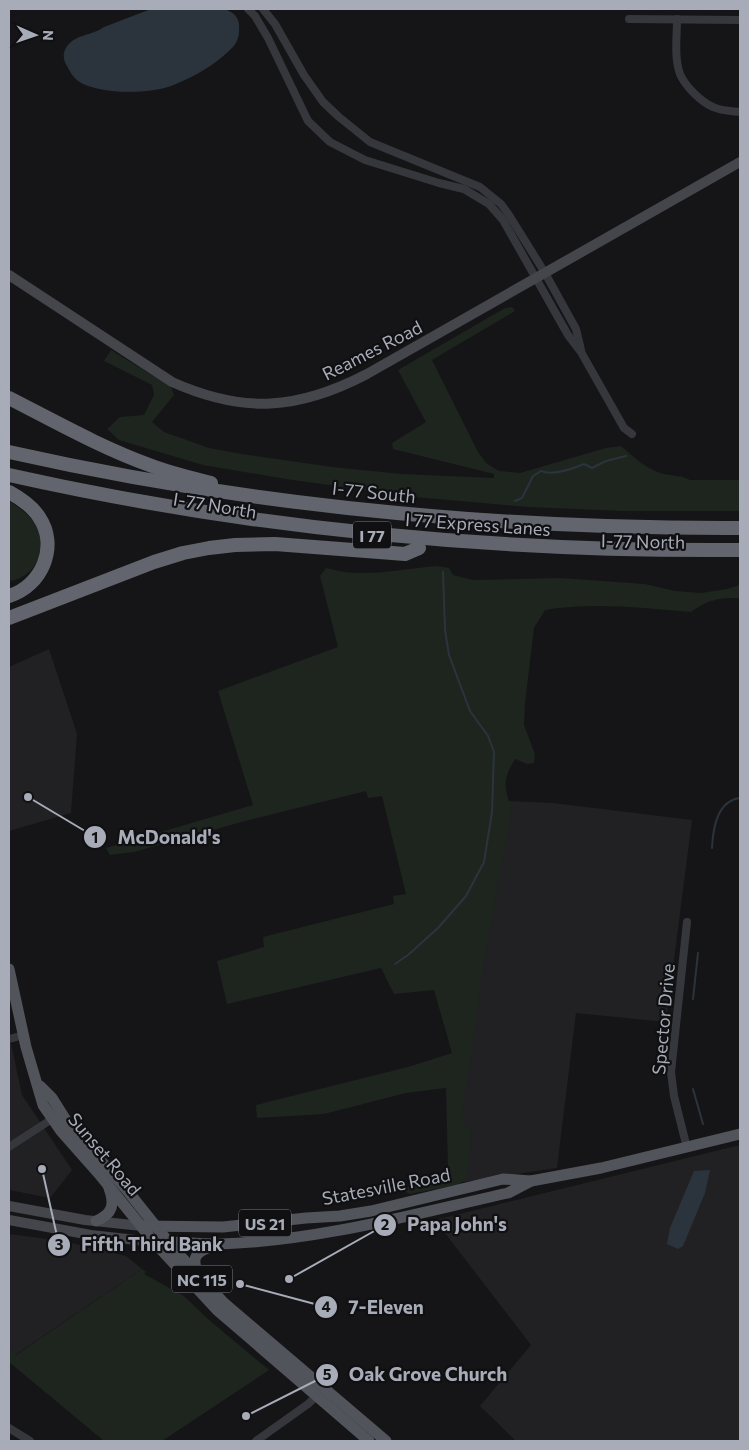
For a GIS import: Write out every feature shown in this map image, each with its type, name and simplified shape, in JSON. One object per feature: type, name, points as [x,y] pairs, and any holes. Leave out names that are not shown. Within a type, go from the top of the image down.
[{"type":"highway","points":[[9,398],[96,442],[147,464],[173,473],[280,501]]},
{"type":"highway","name":"I-77 South","points":[[9,452],[138,479],[280,501],[383,512],[510,522],[619,527],[740,528]]},
{"type":"highway","name":"I 77 Express Lanes","points":[[9,462],[187,497],[354,519],[555,534],[646,537],[740,537]]},
{"type":"highway","name":"I 77 Express Lanes","points":[[9,475],[201,513],[353,533],[465,543],[546,547],[618,550],[740,550]]},
{"type":"highway","name":"I-77 North","points":[[9,485],[216,525],[313,538],[545,557],[618,560],[740,560]]},
{"type":"highway","points":[[9,492],[28,505],[40,518],[45,528],[48,545],[44,565],[38,575],[27,587],[9,596]]},
{"type":"highway","points":[[9,618],[154,562],[203,549],[235,545],[268,544],[405,554],[418,548]]},
{"type":"main road","name":"Reames Road","points":[[9,275],[172,382],[188,389],[220,399],[258,404],[309,398],[344,386],[740,162]]},
{"type":"main road","name":"Sunset Road","points":[[9,969],[29,1058],[43,1104],[73,1146],[106,1182],[154,1242]]},
{"type":"main road","name":"Sunset Road","points":[[38,1084],[52,1098],[81,1139],[158,1227]]},
{"type":"main road","name":"Statesville Road","points":[[9,1206],[96,1221],[158,1227],[223,1227],[340,1216],[371,1211],[503,1179],[531,1181],[601,1168],[740,1134]]},
{"type":"main road","name":"Statesville Road","points":[[9,1220],[92,1235],[154,1242],[218,1244],[308,1235],[373,1223],[508,1194],[531,1181]]},
{"type":"main road","points":[[96,1221],[106,1216],[112,1207],[111,1194],[106,1182]]},
{"type":"main road","points":[[371,1211],[373,1223]]},
{"type":"main road","name":"NC 115","points":[[158,1227],[168,1242],[224,1302],[370,1441]]},
{"type":"main road","name":"NC 115","points":[[154,1242],[216,1310],[386,1441]]},
{"type":"main road","points":[[201,1278],[195,1267],[196,1256],[198,1252],[218,1244]]},
{"type":"street","points":[[248,9],[255,16],[268,38],[308,121],[330,142],[365,160],[464,189],[483,199],[503,220],[541,276]]},
{"type":"street","points":[[263,9],[275,24],[304,75],[323,102],[339,117],[370,142],[469,182],[488,193],[506,210],[541,276],[568,335],[581,352],[624,428],[632,434]]},
{"type":"street","points":[[629,19],[740,20]]},
{"type":"street","points":[[677,19],[677,60],[680,75],[687,85],[712,107],[740,112]]},
{"type":"street","name":"Spector Drive","points":[[687,922],[671,1072],[674,1096],[687,1148]]},
{"type":"street","points":[[9,1039],[24,1035]]},
{"type":"street","points":[[9,1147],[52,1119]]},
{"type":"street","points":[[256,1441],[308,1404],[320,1392]]},
{"type":"street","points":[[9,1428],[30,1441]]},
{"type":"shaded area","points":[[203,8],[227,10],[238,21],[239,36],[236,43],[221,58],[197,74],[162,89],[137,92],[111,91],[87,86],[75,78],[70,72],[64,57],[69,43],[151,9]]},
{"type":"shaded area","points":[[512,307],[515,311],[432,360],[478,452],[486,463],[499,471],[520,473],[606,448],[621,446],[646,466],[664,474],[680,476],[690,480],[740,480],[740,511],[623,511],[528,507],[415,497],[203,465],[119,440],[107,429],[120,417],[144,415],[154,395],[152,385],[104,361],[111,350],[171,387],[174,395],[152,422],[164,432],[209,448],[332,467],[402,474],[494,478],[494,474],[393,449],[392,443],[426,422],[398,370],[505,308]]},
{"type":"shaded area","points":[[9,501],[22,510],[37,526],[41,539],[41,548],[40,556],[31,570],[17,579],[9,581]]},
{"type":"shaded area","points":[[437,566],[449,568],[453,575],[473,580],[560,578],[645,584],[675,591],[701,593],[740,585],[740,598],[714,600],[703,604],[691,612],[600,606],[545,610],[534,628],[524,725],[535,754],[534,763],[527,764],[515,759],[506,778],[507,795],[512,809],[482,971],[461,1120],[472,1129],[467,1177],[458,1185],[410,1194],[404,1191],[406,1187],[433,1182],[441,1178],[448,1168],[446,1088],[406,1093],[324,1114],[257,1118],[256,1105],[408,1067],[452,1053],[434,990],[394,994],[381,968],[227,1004],[217,961],[264,947],[263,937],[394,904],[393,896],[406,894],[382,796],[368,798],[366,791],[245,821],[134,852],[110,855],[106,848],[253,805],[218,691],[338,647],[320,576],[326,568],[353,573],[367,573]]},
{"type":"shaded area","points":[[49,649],[77,734],[71,813],[9,831],[9,667]]},
{"type":"shaded area","points":[[509,801],[553,803],[692,820],[666,1022],[576,1013],[557,1168],[449,1184],[474,1002]]},
{"type":"shaded area","points":[[9,1034],[22,1095],[72,1170],[50,1198],[9,1190]]},
{"type":"shaded area","points":[[740,1145],[740,1441],[516,1441],[480,1406],[531,1345],[435,1220]]},
{"type":"shaded area","points":[[710,1170],[705,1193],[683,1246],[678,1249],[667,1244],[670,1228],[694,1171]]},
{"type":"shaded area","points":[[9,1234],[63,1241],[126,1256],[142,1269],[15,1355],[9,1349]]},
{"type":"shaded area","points":[[142,1269],[146,1272],[144,1274],[184,1296],[208,1319],[269,1370],[162,1441],[104,1441],[9,1362],[9,1349],[16,1355]]},
{"type":"waterway","points":[[515,501],[522,498],[533,476],[541,471],[551,473],[568,470],[584,464],[592,468],[606,461],[626,456]]},
{"type":"waterway","points":[[395,964],[438,928],[466,896],[484,862],[492,812],[494,752],[488,736],[470,711],[449,655],[445,630],[443,572]]},
{"type":"waterway","points":[[712,848],[715,824],[721,810],[732,800],[740,798]]},
{"type":"waterway","points":[[693,999],[698,953]]},
{"type":"waterway","points":[[693,1089],[703,1124]]},
{"type":"place","name":"McDonald's","points":[[28,797]]},
{"type":"place","name":"Fifth Third Bank","points":[[42,1169]]},
{"type":"place","name":"Papa John's","points":[[289,1279]]},
{"type":"place","name":"7-Eleven","points":[[240,1284]]},
{"type":"place","name":"Oak Grove Church","points":[[246,1416]]}]
